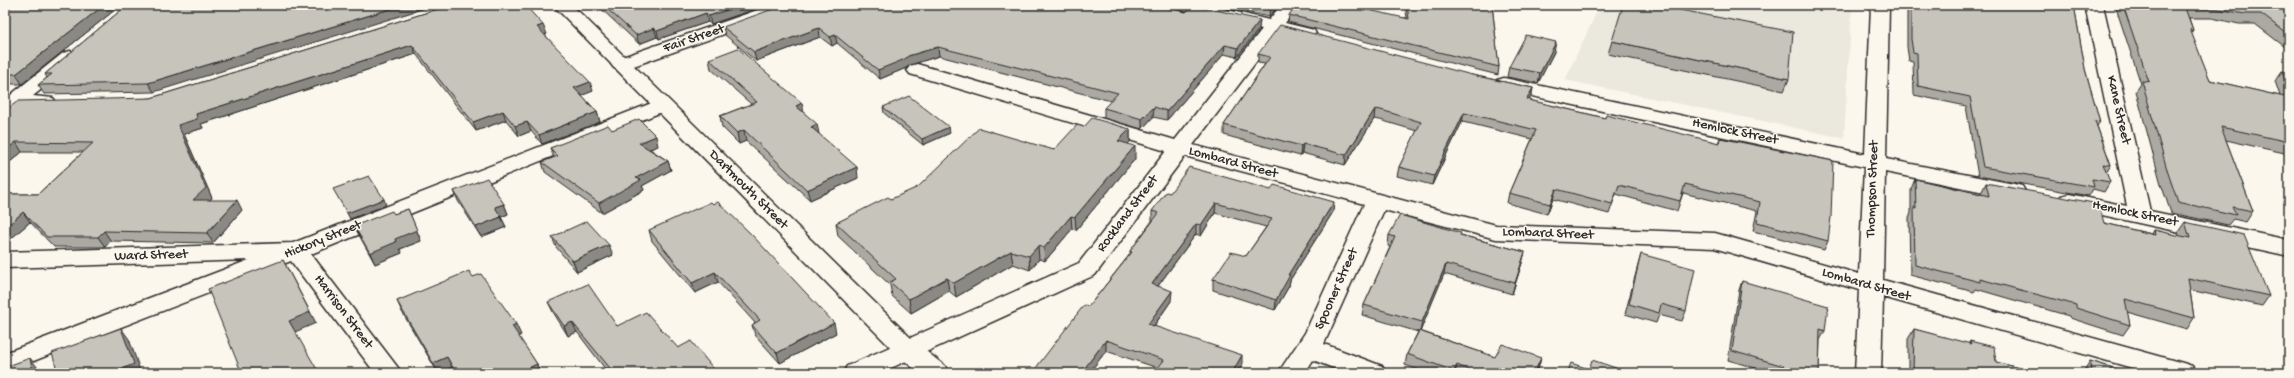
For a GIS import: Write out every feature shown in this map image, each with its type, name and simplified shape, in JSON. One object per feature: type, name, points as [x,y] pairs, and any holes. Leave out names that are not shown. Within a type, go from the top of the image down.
[{"type":"street","name":"Dartmouth Street","points":[[562,5],[908,350],[936,373]]},
{"type":"street","name":"Fair Street","points":[[621,64],[789,5]]},
{"type":"street","points":[[1184,5],[1326,39]]},
{"type":"street","name":"Rockland Street","points":[[856,373],[1087,269],[1272,25],[1290,5]]},
{"type":"street","name":"Thompson Street","points":[[1868,373],[1880,5]]},
{"type":"street","name":"Kane Street","points":[[2094,5],[2140,215]]},
{"type":"street","points":[[8,105],[83,46]]},
{"type":"street","name":"Lombard Street","points":[[917,70],[1178,148],[1496,232],[1544,235],[1642,236],[1715,241],[1870,286],[2183,373]]},
{"type":"street","name":"Hemlock Street","points":[[1487,80],[1780,141],[1874,164],[2140,215],[2289,248]]},
{"type":"street","points":[[8,105],[60,102]]},
{"type":"street","name":"Hickory Street","points":[[5,363],[296,251],[662,105]]},
{"type":"street","name":"Spooner Street","points":[[1291,373],[1316,336],[1376,201]]},
{"type":"street","name":"Ward Street","points":[[5,260],[296,251]]},
{"type":"street","name":"Harrison Street","points":[[296,251],[389,373]]},
{"type":"street","points":[[1307,348],[1373,373]]},
{"type":"shaded area","points":[[1600,5],[1852,5],[1844,138],[1565,80]]},
{"type":"building","points":[[5,5],[104,5],[16,74],[5,74]]},
{"type":"building","points":[[127,5],[403,5],[148,83],[38,85],[52,74],[45,74]]},
{"type":"building","points":[[451,5],[525,5],[543,25],[537,27],[590,82],[574,88],[597,112],[539,135],[527,122],[515,126],[503,111],[473,122],[412,45],[196,114],[197,119],[178,125],[206,188],[193,200],[237,200],[207,233],[104,231],[98,237],[47,237],[23,212],[5,228],[5,194],[38,194],[93,143],[16,142],[5,151],[5,111],[18,101],[151,98]]},
{"type":"building","points":[[603,5],[741,5],[709,16],[706,13],[657,31],[654,28],[636,35]]},
{"type":"building","points":[[784,5],[1154,5],[1186,12],[1194,5],[1260,20],[1238,48],[1225,45],[1167,111],[1154,107],[1142,119],[1104,108],[1118,93],[938,47],[908,56],[905,59],[878,70],[835,35],[830,37],[819,28],[754,52],[723,27]]},
{"type":"building","points":[[1256,5],[1272,5],[1270,8]]},
{"type":"building","points":[[1296,5],[1346,5],[1409,19],[1407,5],[1492,5],[1499,67],[1289,15]]},
{"type":"building","points":[[1623,5],[1655,5],[1793,32],[1789,79],[1612,41]]},
{"type":"building","points":[[1911,5],[1944,5],[1957,7],[1956,5],[2074,5],[2085,69],[2100,122],[2095,121],[2111,165],[2103,164],[2110,182],[2092,179],[2094,187],[1983,167],[1970,97],[1918,86],[1917,53],[1913,52],[1911,39]]},
{"type":"building","points":[[2123,5],[2289,5],[2289,35],[2261,14],[2245,14],[2218,9],[2185,8],[2193,30],[2190,29],[2210,80],[2289,98],[2289,142],[2221,127],[2253,211],[2232,207],[2236,215],[2178,202],[2168,173],[2142,81],[2149,82]]},
{"type":"building","points":[[1280,25],[1472,75],[1533,88],[1527,99],[1533,101],[1605,118],[1606,115],[1719,143],[1720,138],[1833,161],[1831,217],[1828,241],[1757,222],[1760,202],[1685,184],[1680,201],[1619,185],[1612,204],[1556,189],[1550,204],[1509,193],[1536,130],[1464,113],[1434,176],[1399,167],[1421,122],[1381,110],[1375,109],[1346,155],[1303,144],[1301,146],[1224,125],[1270,57],[1258,54]]},
{"type":"building","points":[[1526,35],[1556,42],[1540,73],[1509,67]]},
{"type":"building","points":[[738,48],[802,103],[796,106],[817,124],[811,127],[857,167],[807,190],[744,130],[737,133],[720,116],[757,102],[709,59]]},
{"type":"building","points":[[2282,71],[2289,73],[2289,91]]},
{"type":"building","points":[[909,96],[949,127],[922,139],[883,107]]},
{"type":"building","points":[[1092,118],[1130,129],[1118,141],[1135,146],[1075,217],[1071,216],[1044,248],[1038,246],[1029,256],[1011,251],[954,283],[947,278],[909,299],[890,282],[896,279],[836,223],[888,197],[891,199],[918,187],[979,128],[1054,150],[1077,125],[1084,127]]},
{"type":"building","points":[[639,119],[656,136],[639,143],[668,161],[636,178],[641,180],[599,203],[542,162],[558,156],[550,148],[608,125],[612,130]]},
{"type":"building","points":[[1189,167],[1271,190],[1274,185],[1334,202],[1288,275],[1290,275],[1276,300],[1213,279],[1231,252],[1246,256],[1272,219],[1216,203],[1201,225],[1196,224],[1152,284],[1172,291],[1148,324],[1242,355],[1232,373],[1154,373],[1164,360],[1106,340],[1081,373],[1032,373],[1084,305],[1089,306],[1132,252],[1130,251],[1159,213],[1152,211],[1166,192],[1170,193]]},
{"type":"building","points":[[369,176],[384,199],[347,213],[333,189]]},
{"type":"building","points":[[487,178],[504,204],[495,207],[501,217],[476,227],[454,191]]},
{"type":"building","points":[[1915,179],[1989,196],[1986,183],[2099,204],[2104,223],[2155,235],[2154,230],[2190,238],[2185,222],[2244,235],[2269,296],[2188,278],[2194,318],[2125,299],[2130,325],[2076,308],[2076,305],[1980,279],[1980,282],[1915,265]]},
{"type":"building","points":[[711,202],[713,204],[718,202],[752,235],[834,323],[777,353],[752,325],[760,320],[715,272],[692,283],[649,230]]},
{"type":"building","points":[[408,209],[417,230],[395,239],[396,242],[370,253],[354,226],[392,211],[394,214]]},
{"type":"building","points":[[1400,215],[1461,233],[1460,235],[1525,252],[1515,283],[1446,264],[1422,322],[1364,305],[1395,237],[1389,235]]},
{"type":"building","points":[[587,221],[609,245],[573,261],[552,237]]},
{"type":"building","points":[[1641,254],[1695,269],[1686,311],[1661,304],[1659,313],[1629,304]]},
{"type":"building","points":[[283,260],[310,312],[289,321],[319,373],[234,373],[233,372],[240,369],[208,289]]},
{"type":"building","points":[[469,271],[473,277],[481,274],[516,324],[512,326],[537,364],[517,373],[456,373],[447,357],[433,363],[397,301]]},
{"type":"building","points":[[1742,281],[1828,306],[1825,331],[1820,329],[1819,373],[1784,373],[1784,366],[1732,351]]},
{"type":"building","points":[[588,284],[617,326],[646,312],[678,348],[691,341],[717,373],[600,373],[610,368],[572,322],[564,326],[548,302]]},
{"type":"building","points":[[121,328],[134,364],[112,373],[58,373],[52,353]]},
{"type":"building","points":[[1914,329],[1971,344],[1970,341],[1994,347],[1996,362],[2038,373],[1913,373]]},
{"type":"building","points":[[1419,331],[1495,357],[1502,344],[1541,358],[1534,373],[1477,373],[1457,365],[1454,371],[1407,354]]},
{"type":"building","points":[[30,358],[33,373],[5,373],[5,367]]},
{"type":"building","points":[[1592,360],[1616,368],[1615,373],[1567,373],[1571,363],[1589,369]]},
{"type":"building","points":[[2090,361],[2130,373],[2091,373]]}]
